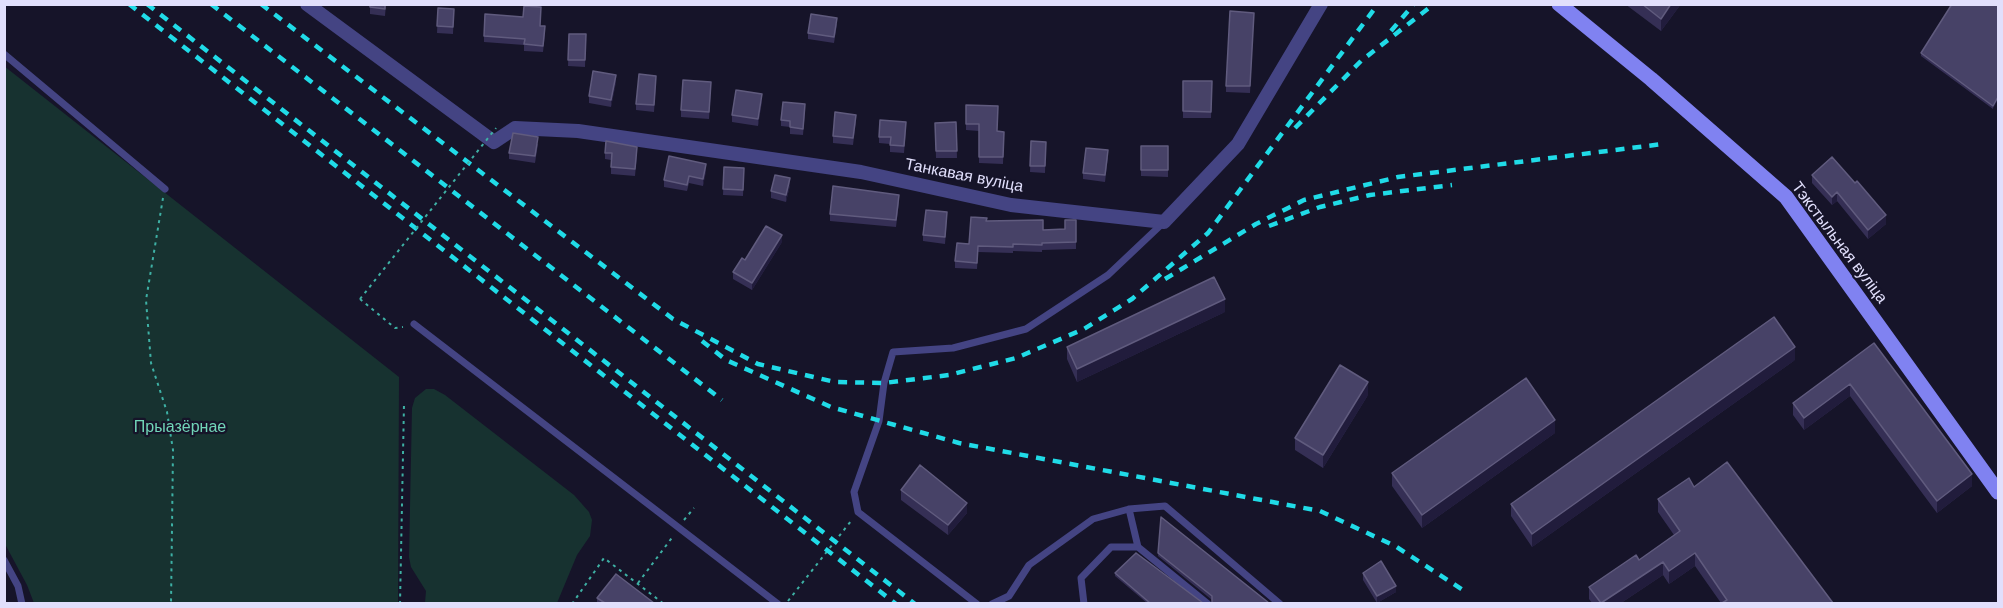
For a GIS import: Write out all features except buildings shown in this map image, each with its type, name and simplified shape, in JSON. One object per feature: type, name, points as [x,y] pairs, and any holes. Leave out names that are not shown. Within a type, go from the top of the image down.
[{"type":"street","points":[[307,4],[495,135]]},
{"type":"street","points":[[1164,222],[1238,144],[1321,4]]},
{"type":"street","name":"Тэкстыльная вуліца","points":[[1559,4],[1651,79],[1786,197],[1998,492]]},
{"type":"street","name":"Танкавая вуліца","points":[[495,135],[515,128],[578,131],[861,172],[1011,205],[1164,222]]},
{"type":"lane","points":[[4,54],[165,189]]},
{"type":"lane","points":[[977,603],[858,512],[854,492],[879,420],[885,374],[892,352],[953,348],[1026,329],[1108,275],[1164,222]]},
{"type":"lane","points":[[414,324],[778,603]]},
{"type":"lane","points":[[992,603],[1009,596],[1029,564],[1094,519],[1130,509],[1165,506],[1280,603]]},
{"type":"lane","points":[[1130,509],[1138,547]]},
{"type":"lane","points":[[1084,603],[1081,578],[1111,547],[1138,547],[1208,603]]},
{"type":"lane","points":[[4,560],[18,586],[22,603]]},
{"type":"path","points":[[395,328],[360,299],[495,135]]},
{"type":"path","points":[[165,189],[146,300],[151,363],[167,412],[173,450],[171,603]]},
{"type":"path","points":[[400,603],[404,404]]},
{"type":"path","points":[[786,603],[858,512]]},
{"type":"path","points":[[572,603],[604,558],[664,603]]},
{"type":"path","points":[[638,583],[658,558]]},
{"type":"green space","name":"Прыазёрнае","points":[[4,66],[399,377],[398,602],[34,603],[5,544]]},
{"type":"green space","points":[[426,389],[434,389],[445,395],[574,495],[589,512],[592,520],[590,536],[577,555],[557,603],[425,603],[426,591],[411,567],[409,557],[412,408],[415,398]]},
{"type":"railway","points":[[129,4],[896,604]]},
{"type":"railway","points":[[147,4],[915,604]]},
{"type":"railway","points":[[211,4],[722,400]]},
{"type":"railway","points":[[261,4],[673,319],[758,364],[835,382],[884,383],[949,375],[1016,358],[1084,329],[1132,299],[1208,233],[1378,4]]},
{"type":"railway","points":[[1391,31],[1414,4]]},
{"type":"railway","points":[[1295,128],[1361,61],[1434,4]]},
{"type":"railway","points":[[1165,279],[1256,224],[1304,200],[1398,177],[1663,144]]},
{"type":"railway","points":[[1269,226],[1320,207],[1370,195],[1452,185]]},
{"type":"railway","points":[[702,341],[726,360],[831,407],[959,443],[1320,511],[1395,546],[1466,592]]}]
